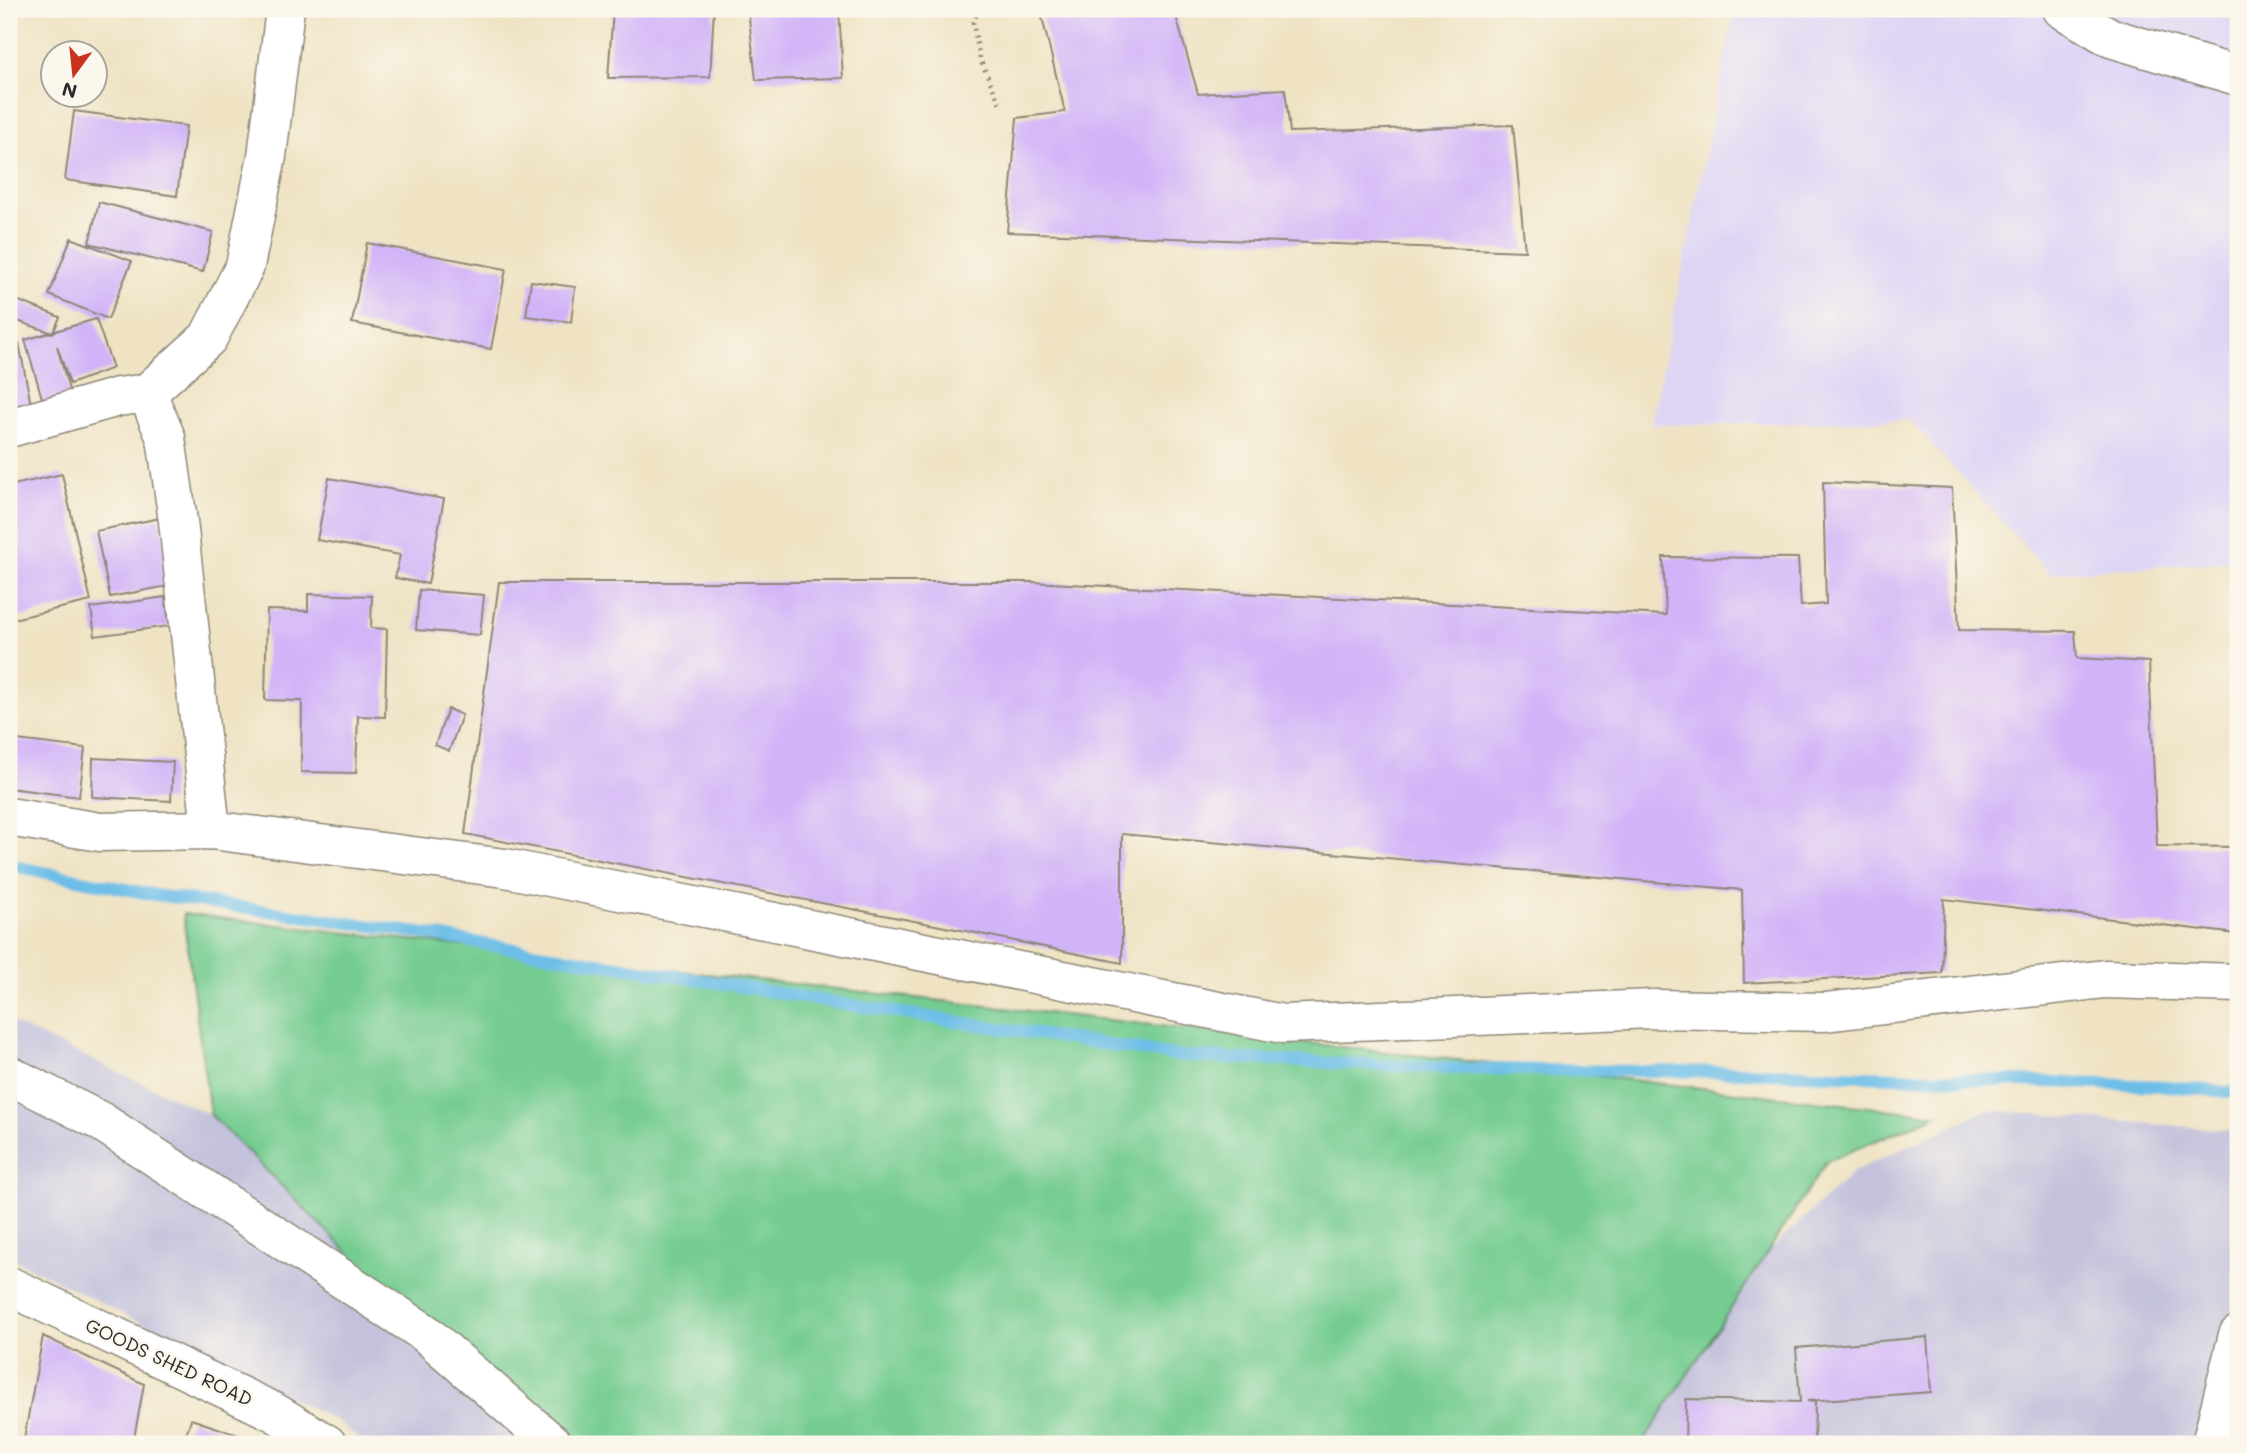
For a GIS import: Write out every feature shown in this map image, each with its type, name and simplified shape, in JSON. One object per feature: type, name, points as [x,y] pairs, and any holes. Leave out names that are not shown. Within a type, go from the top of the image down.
[{"type":"street","points":[[9,428],[118,397],[147,393],[208,338],[245,266],[267,156],[285,9]]},
{"type":"street","points":[[2062,9],[2112,38],[2238,76]]},
{"type":"street","points":[[147,393],[166,438],[178,522],[211,830]]},
{"type":"street","points":[[9,817],[100,832],[211,830],[505,868],[1283,1024],[1653,1009],[1825,1012],[2105,979],[2238,983]]},
{"type":"street","points":[[9,1075],[100,1121],[425,1333],[553,1444]]},
{"type":"street","name":"GOODS SHED ROAD","points":[[9,1286],[274,1412],[327,1444]]},
{"type":"street","points":[[2211,1444],[2238,1335]]},
{"type":"path","points":[[979,9],[973,23],[980,60],[1000,104]]},
{"type":"shaded area","points":[[1735,9],[2238,9],[2238,563],[2234,561],[2049,573],[1910,420],[1651,425]]},
{"type":"shaded area","points":[[9,1021],[393,1200],[671,1444],[366,1444],[335,1420],[9,1257]]},
{"type":"shaded area","points":[[1987,1110],[2238,1131],[2238,1444],[1615,1444],[1670,1345],[1854,1171]]},
{"type":"green space","points":[[183,914],[1937,1115],[1827,1161],[1642,1444],[539,1444],[210,1114]]},
{"type":"building","points":[[613,9],[714,9],[710,77],[608,78]]},
{"type":"building","points":[[748,9],[839,9],[843,78],[756,80]]},
{"type":"building","points":[[1040,9],[1174,9],[1198,94],[1285,89],[1290,132],[1513,125],[1525,251],[1007,232],[1017,118],[1065,112]]},
{"type":"building","points":[[74,111],[186,126],[177,196],[65,180]]},
{"type":"building","points":[[99,202],[213,232],[203,272],[89,243]]},
{"type":"building","points":[[71,238],[132,261],[108,319],[49,295]]},
{"type":"building","points":[[367,243],[506,269],[491,349],[352,323]]},
{"type":"building","points":[[531,281],[575,287],[571,322],[526,316]]},
{"type":"building","points":[[9,297],[60,317],[53,333],[11,319],[9,321]]},
{"type":"building","points":[[96,319],[113,368],[70,384],[57,346],[71,397],[44,405],[25,340]]},
{"type":"building","points":[[19,343],[31,405],[9,409],[9,345]]},
{"type":"building","points":[[62,474],[91,601],[9,620],[9,486]]},
{"type":"building","points":[[329,478],[444,499],[428,584],[395,578],[400,555],[317,540]]},
{"type":"building","points":[[1823,482],[1952,488],[1959,630],[2075,631],[2077,658],[2149,662],[2157,846],[2238,847],[2238,934],[1944,899],[1942,973],[1744,983],[1742,890],[1122,834],[1122,963],[465,834],[499,582],[1031,582],[1666,615],[1663,557],[1798,558],[1801,606],[1826,604]]},
{"type":"building","points":[[160,518],[173,585],[110,597],[96,531]]},
{"type":"building","points":[[419,590],[484,595],[480,635],[416,630]]},
{"type":"building","points":[[308,594],[372,596],[371,628],[387,629],[385,717],[358,716],[356,773],[301,772],[302,701],[265,700],[267,610],[308,611]]},
{"type":"building","points":[[165,597],[170,626],[95,636],[91,608]]},
{"type":"building","points":[[448,709],[462,715],[449,751],[435,745]]},
{"type":"building","points":[[9,739],[85,748],[79,797],[9,788]]},
{"type":"building","points":[[93,758],[173,762],[171,801],[92,797]]},
{"type":"building","points":[[43,1336],[144,1384],[133,1444],[23,1444]]},
{"type":"building","points":[[1927,1337],[1931,1392],[1807,1401],[1815,1402],[1814,1444],[1685,1444],[1686,1399],[1800,1402],[1796,1348]]},
{"type":"building","points":[[191,1419],[265,1444],[183,1444]]},
{"type":"waterway","points":[[9,865],[155,895],[419,933],[850,1005],[1179,1056],[1470,1069],[1742,1072],[2165,1086],[2238,1093]]}]
